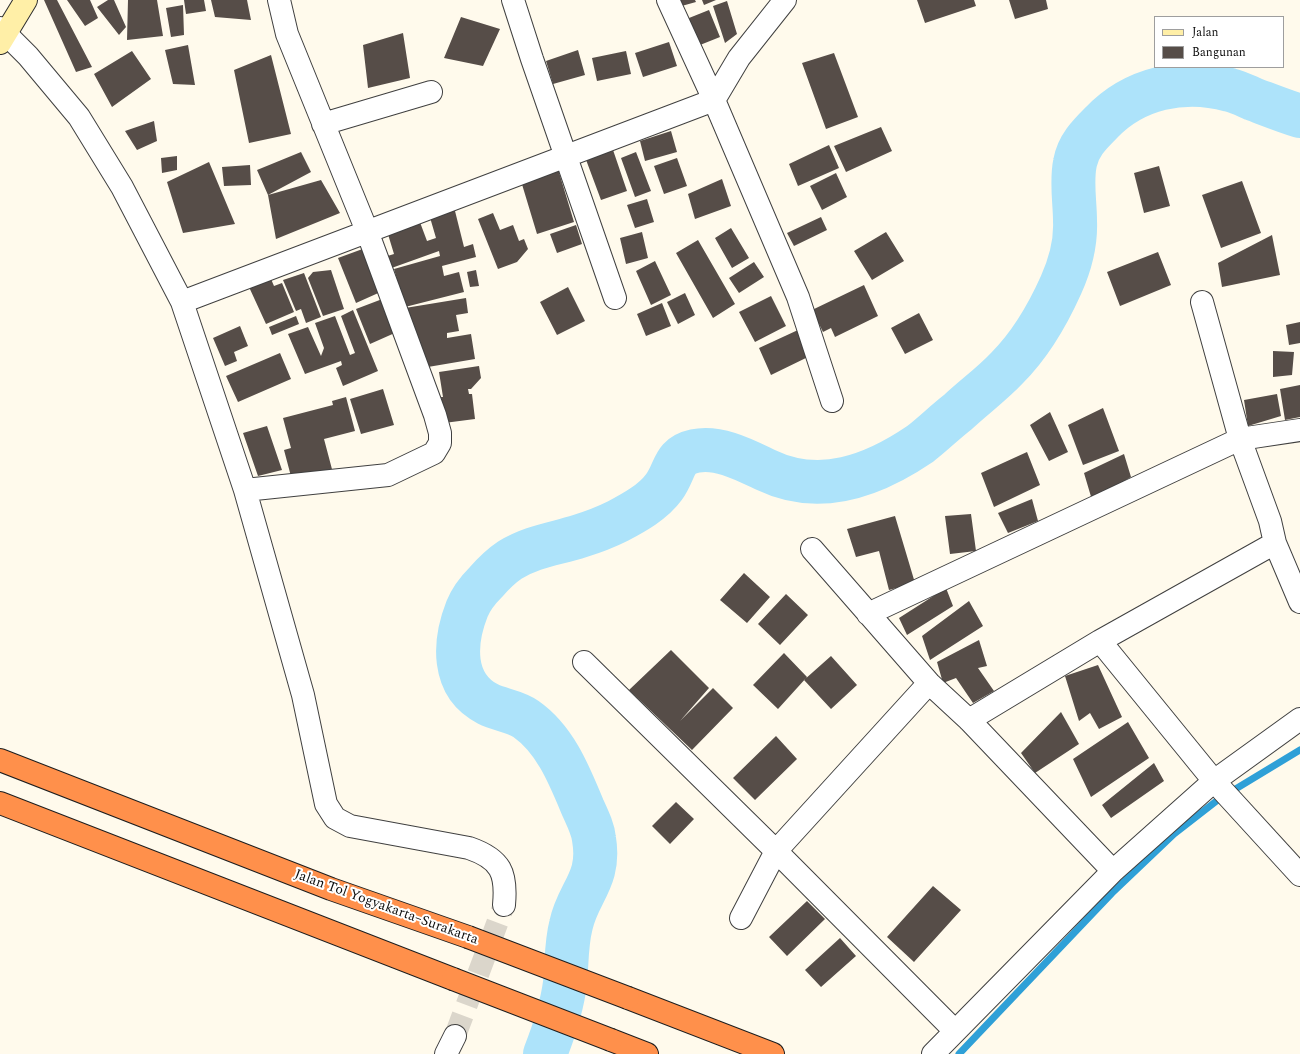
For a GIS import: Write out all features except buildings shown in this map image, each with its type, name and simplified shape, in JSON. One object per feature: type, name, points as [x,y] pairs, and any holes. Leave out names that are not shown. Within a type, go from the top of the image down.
[{"type":"highway","name":"Jalan Tol Yogyakarta–Surakarta","points":[[0,760],[331,889],[468,937],[773,1054]]},
{"type":"highway","points":[[0,803],[647,1054]]},
{"type":"main road","points":[[2,34],[26,0]]},
{"type":"street","points":[[245,490],[388,475],[434,453],[440,443],[440,433],[435,415],[367,231],[288,34],[279,0]]},
{"type":"street","points":[[513,0],[615,298]]},
{"type":"street","points":[[668,0],[714,100],[798,297],[832,401]]},
{"type":"street","points":[[182,302],[714,100],[739,58],[785,0]]},
{"type":"street","points":[[2,34],[52,84],[79,117],[122,186],[182,302],[245,490],[303,695],[326,804],[334,818],[350,826],[469,848],[486,854],[498,866],[506,884],[504,905]]},
{"type":"street","points":[[323,124],[431,92]]},
{"type":"street","points":[[1202,302],[1240,439],[1270,521],[1275,543],[1300,602]]},
{"type":"street","points":[[868,614],[1240,439],[1300,430]]},
{"type":"street","points":[[969,720],[1100,642],[1275,543]]},
{"type":"street","points":[[812,549],[929,683],[969,720],[1113,871]]},
{"type":"street","points":[[1100,642],[1214,781],[1300,875]]},
{"type":"street","points":[[584,662],[776,851],[955,1031]]},
{"type":"street","points":[[741,918],[776,851],[929,683]]},
{"type":"street","points":[[933,1054],[1113,871],[1214,781],[1300,719]]},
{"type":"waterway","points":[[545,1054],[562,1001],[565,983],[568,939],[571,925],[574,914],[592,876],[595,853],[593,831],[567,772],[554,748],[546,737],[522,716],[488,704],[476,696],[467,686],[459,662],[458,649],[467,609],[478,591],[500,567],[519,555],[536,548],[580,536],[618,521],[631,514],[660,492],[668,481],[678,460],[688,453],[713,450],[741,458],[786,478],[826,482],[846,479],[865,473],[884,465],[920,444],[1001,374],[1015,359],[1038,329],[1061,285],[1072,254],[1075,229],[1073,177],[1076,157],[1088,136],[1114,111],[1129,101],[1161,88],[1195,85],[1213,86],[1236,92],[1300,116]]},
{"type":"waterway","points":[[959,1054],[1112,893],[1174,834],[1219,799],[1300,750]]},
{"type":"tunnel","points":[[455,1036],[504,905]]}]
